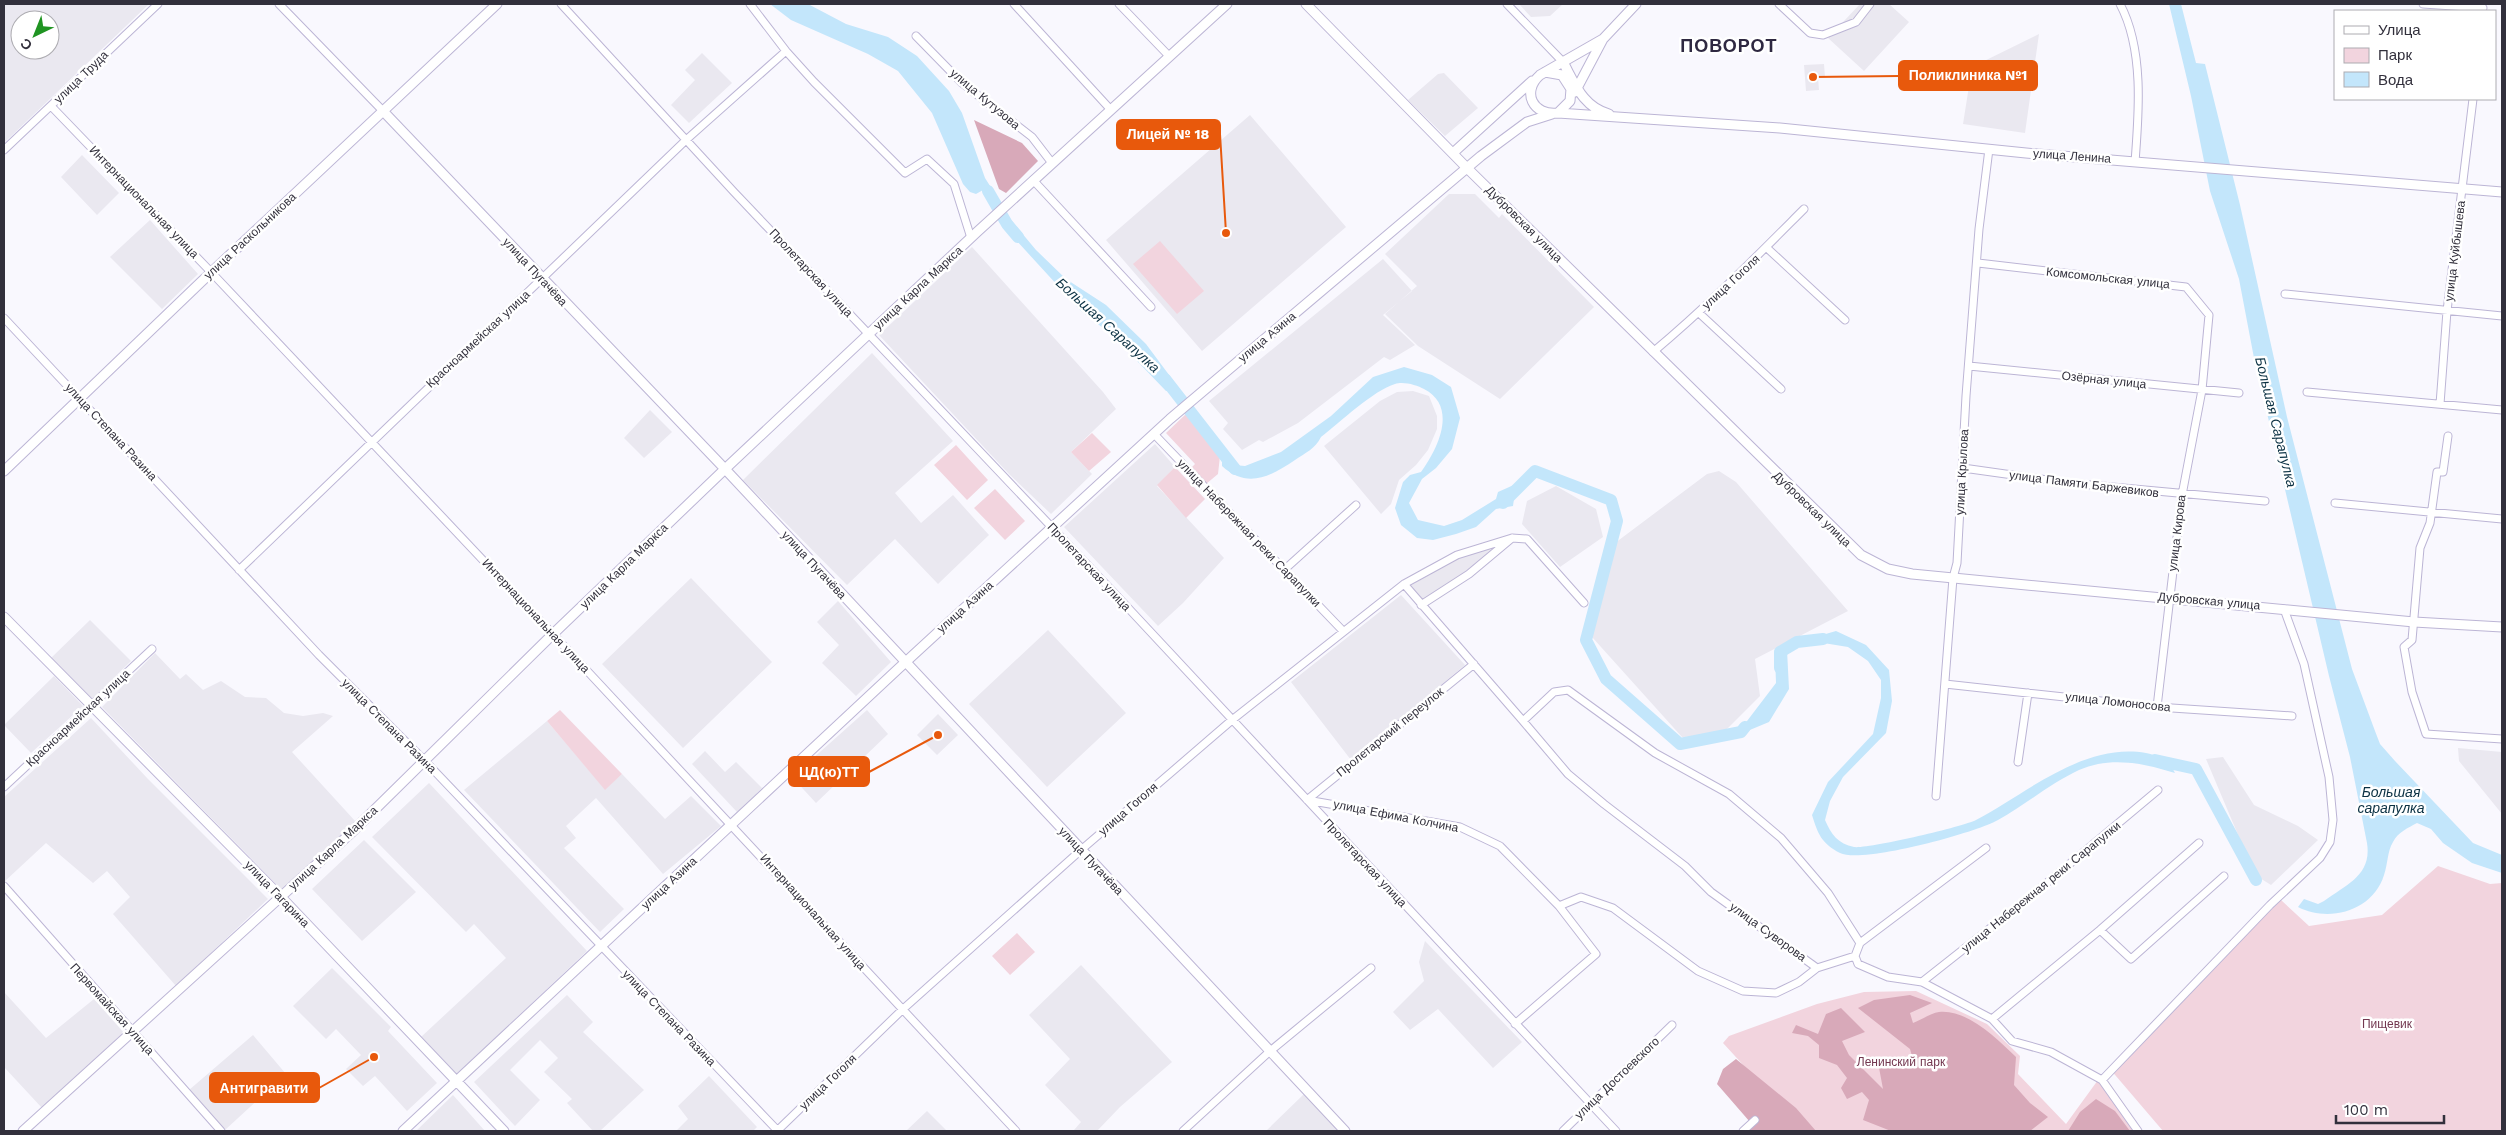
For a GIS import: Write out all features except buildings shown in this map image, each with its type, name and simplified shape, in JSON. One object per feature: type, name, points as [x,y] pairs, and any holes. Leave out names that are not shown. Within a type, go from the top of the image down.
[{"type":"main road","name":"улица Раскольникова","points":[[4,471],[211,272],[497,4]]},
{"type":"main road","name":"улица Карла Маркса","points":[[23,1131],[352,833],[553,634],[725,469],[1033,180],[1227,4]]},
{"type":"main road","name":"Дубровская улица","points":[[1306,4],[1467,168],[1861,555],[1888,569],[1912,574],[2284,608],[2414,622],[2502,627]]},
{"type":"main road","points":[[1454,154],[1535,79],[1603,38],[1636,4]]},
{"type":"main road","points":[[1535,79],[1530,90],[1532,102],[1540,111],[1555,114],[1570,101],[1603,38]]},
{"type":"main road","name":"улица Ленина","points":[[1563,62],[1577,88],[1594,109],[1608,114],[1642,119]]},
{"type":"main road","points":[[1545,72],[1556,73],[1566,79],[1572,89],[1570,101]]},
{"type":"main road","name":"улица Пугачёва","points":[[383,111],[725,469],[1345,1131]]},
{"type":"main road","name":"улица Ленина","points":[[1555,114],[1780,128],[1989,149],[2502,192]]},
{"type":"main road","name":"улица Азина","points":[[403,1131],[905,662],[1170,419],[1517,128],[1538,117],[1555,114]]},
{"type":"main road","name":"улица Гагарина","points":[[4,617],[281,897],[504,1131]]},
{"type":"street","name":"улица Труда","points":[[4,150],[158,4]]},
{"type":"street","name":"улица Пугачёва","points":[[279,4],[383,111]]},
{"type":"street","name":"Пролетарская улица","points":[[560,4],[1616,1131]]},
{"type":"street","points":[[750,4],[786,51],[843,113],[905,173],[926,159],[954,184],[974,235]]},
{"type":"street","points":[[1014,4],[1110,110]]},
{"type":"street","points":[[1119,4],[1169,56]]},
{"type":"street","points":[[1507,4],[1563,62]]},
{"type":"street","points":[[1779,4],[1810,33],[1822,35],[1856,22],[1870,4]]},
{"type":"street","points":[[2120,4],[2134,54],[2140,102],[2136,162]]},
{"type":"street","points":[[2423,4],[2483,8]]},
{"type":"street","name":"улица Кутузова","points":[[916,36],[962,83],[1032,138],[1052,163]]},
{"type":"street","name":"Красноармейская улица","points":[[239,570],[370,441],[686,140],[786,51]]},
{"type":"street","name":"улица Куйбышева","points":[[2440,404],[2448,311],[2473,100]]},
{"type":"street","name":"Интернациональная улица","points":[[51,106],[211,272],[732,824],[902,1010],[1016,1131]]},
{"type":"street","name":"улица Крылова","points":[[1936,796],[1953,578],[1957,563],[1979,229],[1989,149]]},
{"type":"street","points":[[1033,180],[1151,307]]},
{"type":"street","name":"улица Гоголя","points":[[1653,352],[1699,313],[1767,248],[1804,209]]},
{"type":"street","points":[[1767,248],[1845,320]]},
{"type":"street","name":"Комсомольская улица","points":[[1978,263],[2186,287],[2209,315],[2202,390]]},
{"type":"street","points":[[2285,294],[2502,316]]},
{"type":"street","points":[[1699,313],[1781,389]]},
{"type":"street","name":"улица Степана Разина","points":[[4,318],[239,570],[424,760],[600,947],[778,1131]]},
{"type":"street","name":"Озёрная улица","points":[[1969,366],[2239,393]]},
{"type":"street","name":"улица Кирова","points":[[2156,707],[2182,495],[2202,390]]},
{"type":"street","points":[[2307,392],[2502,410]]},
{"type":"street","name":"улица Набережная реки Сарапулки","points":[[1154,434],[1343,632]]},
{"type":"street","points":[[2448,436],[2443,472],[2437,472],[2430,523],[2420,548],[2412,640],[2404,647],[2412,692],[2426,734],[2502,740]]},
{"type":"street","name":"улица Памяти Баржевиков","points":[[1963,468],[2182,495],[2265,501]]},
{"type":"street","points":[[2335,503],[2502,519]]},
{"type":"street","points":[[1284,570],[1356,505]]},
{"type":"street","points":[[1421,605],[1469,574],[1512,538],[1527,539],[1584,603]]},
{"type":"street","name":"улица Гоголя","points":[[778,1131],[902,1010],[1081,850],[1232,720],[1404,584],[1457,555],[1512,538]]},
{"type":"street","points":[[1404,584],[1523,721],[1554,692],[1568,690],[1655,753],[1730,794],[1782,838],[1828,893],[1860,943]]},
{"type":"street","points":[[2102,1080],[2270,905],[2320,858],[2330,842],[2333,820],[2329,778],[2304,664],[2284,608]]},
{"type":"street","name":"Красноармейская улица","points":[[4,788],[152,649]]},
{"type":"street","name":"Пролетарский переулок","points":[[1307,800],[1474,664]]},
{"type":"street","name":"улица Ломоносова","points":[[1945,684],[2156,707],[2292,716]]},
{"type":"street","points":[[2018,762],[2028,693]]},
{"type":"street","name":"улица Суворова","points":[[1523,721],[1568,774],[1685,866],[1711,892],[1817,968],[1799,982],[1776,993],[1743,991],[1698,971],[1613,908],[1581,897],[1559,906]]},
{"type":"street","name":"улица Набережная реки Сарапулки","points":[[1922,982],[2058,874],[2158,790]]},
{"type":"street","name":"улица Ефима Колчина","points":[[1307,800],[1460,827],[1500,846],[1559,906],[1596,954],[1515,1024]]},
{"type":"street","points":[[1992,1019],[2100,930],[2199,843]]},
{"type":"street","points":[[1986,848],[1860,943],[1855,956],[1858,964],[1888,977],[1922,982],[1992,1019],[2012,1041],[2051,1052],[2102,1080],[2138,1131]]},
{"type":"street","points":[[2100,930],[2130,959],[2224,876]]},
{"type":"street","name":"Первомайская улица","points":[[4,886],[221,1131]]},
{"type":"street","points":[[1817,968],[1855,956]]},
{"type":"street","points":[[1183,1131],[1269,1052],[1371,968]]},
{"type":"street","name":"улица Достоевского","points":[[1563,1131],[1672,1025]]},
{"type":"street","points":[[1743,1131],[1755,1120]]},
{"type":"shaded area","points":[[4,4],[149,4],[4,143]]},
{"type":"shaded area","points":[[1519,4],[1563,4],[1550,16],[1531,17]]},
{"type":"shaded area","points":[[1860,4],[1889,4],[1909,22],[1864,71],[1828,38]]},
{"type":"shaded area","points":[[2039,34],[2025,133],[1963,124],[1972,67]]},
{"type":"shaded area","points":[[702,53],[732,83],[689,123],[671,105],[695,80],[685,70]]},
{"type":"shaded area","points":[[1824,64],[1825,77],[1818,77],[1819,90],[1806,91],[1804,65]]},
{"type":"shaded area","points":[[1444,73],[1478,108],[1445,136],[1408,100],[1438,74]]},
{"type":"shaded area","points":[[1250,115],[1346,227],[1202,351],[1106,240]]},
{"type":"shaded area","points":[[974,120],[1022,143],[1038,161],[1006,193],[999,189]]},
{"type":"shaded area","points":[[82,155],[119,193],[97,215],[61,177]]},
{"type":"shaded area","points":[[1449,194],[1475,194],[1499,218],[1502,214],[1594,307],[1500,399],[1418,346],[1385,314],[1417,286],[1385,254]]},
{"type":"shaded area","points":[[150,220],[198,274],[162,309],[110,257]]},
{"type":"shaded area","points":[[972,247],[1103,392],[1116,409],[1071,452],[1092,474],[1051,514],[1009,474],[879,335]]},
{"type":"shaded area","points":[[1383,259],[1412,291],[1383,315],[1415,345],[1390,360],[1384,357],[1298,423],[1263,442],[1259,440],[1242,450],[1223,429],[1228,423],[1209,401]]},
{"type":"shaded area","points":[[872,353],[953,441],[895,493],[921,523],[953,495],[989,535],[938,584],[895,539],[847,585],[743,480]]},
{"type":"shaded area","points":[[1413,391],[1429,396],[1437,416],[1437,429],[1428,450],[1416,465],[1399,480],[1391,504],[1381,514],[1324,446],[1380,401],[1397,392]]},
{"type":"shaded area","points":[[650,410],[672,432],[644,458],[624,438]]},
{"type":"shaded area","points":[[1155,444],[1175,467],[1157,486],[1224,558],[1183,603],[1158,626],[1064,527]]},
{"type":"shaded area","points":[[1719,471],[1736,482],[1848,611],[1755,659],[1760,696],[1720,736],[1682,737],[1592,637],[1615,543],[1707,474]]},
{"type":"shaded area","points":[[1556,486],[1596,509],[1603,537],[1560,567],[1522,524],[1527,501]]},
{"type":"shaded area","points":[[1502,544],[1468,572],[1423,601],[1410,586],[1460,556]]},
{"type":"shaded area","points":[[691,578],[772,662],[683,748],[602,664]]},
{"type":"shaded area","points":[[1401,595],[1465,665],[1351,760],[1291,682]]},
{"type":"shaded area","points":[[838,601],[891,662],[856,696],[822,663],[839,645],[817,622]]},
{"type":"shaded area","points":[[90,620],[131,661],[90,701],[50,659]]},
{"type":"shaded area","points":[[1048,630],[1126,713],[1047,787],[969,704]]},
{"type":"shaded area","points":[[155,653],[180,679],[186,674],[203,690],[221,681],[245,697],[266,698],[284,713],[303,716],[323,713],[333,716],[292,752],[356,822],[281,889],[102,707]]},
{"type":"shaded area","points":[[54,676],[83,706],[31,753],[4,725]]},
{"type":"shaded area","points":[[867,710],[888,734],[816,803],[792,777]]},
{"type":"shaded area","points":[[938,714],[958,735],[937,755],[917,735]]},
{"type":"shaded area","points":[[91,718],[148,779],[268,899],[176,986],[113,914],[130,897],[107,871],[93,883],[46,843],[4,882],[4,797]]},
{"type":"shaded area","points":[[547,721],[605,789],[622,774],[665,819],[691,796],[721,826],[663,874],[596,798],[566,826],[576,838],[564,848],[624,909],[600,932],[464,790]]},
{"type":"shaded area","points":[[2458,748],[2502,752],[2502,814],[2459,761]]},
{"type":"shaded area","points":[[705,751],[725,772],[736,762],[762,788],[737,812],[692,764]]},
{"type":"shaded area","points":[[2223,757],[2254,805],[2298,826],[2318,840],[2271,885],[2255,875],[2206,759]]},
{"type":"shaded area","points":[[429,783],[587,951],[457,1074],[421,1037],[506,958],[474,924],[466,932],[372,837]]},
{"type":"shaded area","points":[[364,840],[416,892],[362,941],[312,889]]},
{"type":"shaded area","points":[[1425,941],[1522,1042],[1493,1068],[1438,1009],[1410,1030],[1393,1012],[1424,981],[1419,962]]},
{"type":"shaded area","points":[[1081,965],[1172,1062],[1120,1107],[1097,1131],[1075,1131],[1081,1122],[1045,1085],[1070,1059],[1029,1015]]},
{"type":"shaded area","points":[[332,968],[391,1027],[388,1031],[437,1083],[407,1111],[375,1076],[363,1086],[346,1069],[361,1055],[336,1029],[326,1039],[293,1006]]},
{"type":"shaded area","points":[[4,992],[46,1038],[94,999],[124,1033],[42,1108],[4,1067]]},
{"type":"shaded area","points":[[567,995],[593,1022],[583,1032],[644,1090],[600,1131],[593,1131],[567,1103],[572,1099],[544,1072],[558,1058],[540,1040],[510,1070],[540,1100],[515,1126],[474,1082]]},
{"type":"shaded area","points":[[1910,995],[1932,1003],[1910,1013],[1913,1023],[1939,1012],[1950,1012],[1971,1020],[2000,1042],[2016,1057],[2014,1085],[2030,1103],[2048,1117],[2030,1131],[1891,1131],[1863,1120],[1869,1100],[1862,1092],[1847,1099],[1841,1088],[1847,1078],[1837,1065],[1819,1058],[1819,1045],[1808,1036],[1792,1033],[1796,1025],[1818,1034],[1826,1014],[1841,1008],[1865,1032],[1842,1041],[1849,1055],[1883,1089],[1877,1057],[1903,1069],[1914,1063],[1910,1049],[1858,1008],[1874,1000]]},
{"type":"shaded area","points":[[253,1035],[286,1074],[225,1130],[189,1090]]},
{"type":"shaded area","points":[[1736,1059],[1796,1108],[1816,1131],[1740,1131],[1750,1122],[1717,1084],[1723,1069]]},
{"type":"shaded area","points":[[709,1076],[757,1127],[753,1131],[676,1131],[688,1119],[678,1106]]},
{"type":"shaded area","points":[[1304,1094],[1340,1131],[1266,1131]]},
{"type":"shaded area","points":[[453,1095],[485,1131],[416,1131]]},
{"type":"shaded area","points":[[2096,1099],[2115,1111],[2130,1131],[2068,1131],[2080,1112]]},
{"type":"shaded area","points":[[927,1111],[947,1131],[906,1131]]},
{"type":"green space","points":[[1160,241],[1204,291],[1177,314],[1133,264]]},
{"type":"green space","points":[[1187,413],[1220,456],[1218,474],[1206,484],[1192,467],[1195,464],[1166,433]]},
{"type":"green space","points":[[1092,433],[1111,452],[1089,471],[1071,452]]},
{"type":"green space","points":[[956,445],[988,480],[967,500],[934,465]]},
{"type":"green space","points":[[1175,467],[1205,499],[1186,518],[1157,485]]},
{"type":"green space","points":[[995,489],[1025,521],[1005,540],[974,508]]},
{"type":"green space","points":[[560,710],[622,774],[605,790],[547,721]]},
{"type":"green space","name":"Пищевик","points":[[2438,866],[2490,884],[2502,883],[2502,1131],[2163,1131],[2110,1069],[2281,900],[2309,926],[2382,915]]},
{"type":"green space","points":[[1017,933],[1035,952],[1010,975],[992,956]]},
{"type":"green space","name":"Ленинский парк","points":[[1916,991],[1987,1024],[2020,1056],[2018,1074],[2066,1124],[2098,1080],[2135,1131],[1750,1131],[1779,1104],[1723,1043],[1729,1036],[1817,1004],[1864,992]]},
{"type":"water","points":[[770,4],[808,4],[846,24],[888,37],[917,56],[949,91],[962,113],[985,178],[999,200],[995,205],[983,190],[976,194],[970,192],[963,184],[932,113],[898,71],[868,54],[791,20]]},
{"type":"water","name":"Большая сарапулка","points":[[2169,4],[2181,4],[2196,63],[2205,64],[2240,205],[2287,417],[2352,669],[2375,731],[2380,744],[2473,843],[2502,855],[2502,873],[2472,863],[2443,843],[2431,829],[2417,823],[2395,839],[2391,846],[2384,875],[2378,887],[2360,905],[2336,913],[2323,914],[2310,912],[2298,907],[2304,899],[2318,904],[2324,901],[2356,878],[2366,863],[2368,854],[2367,843],[2350,757],[2254,358],[2239,279],[2210,191],[2191,96]]},
{"type":"water","points":[[1011,220],[1036,250],[1066,279],[1106,305],[1146,344],[1181,391],[1166,391],[1112,335],[1081,311],[1004,227]]},
{"type":"water","points":[[1404,367],[1432,375],[1451,387],[1460,418],[1452,449],[1436,468],[1422,479],[1409,503],[1418,520],[1444,526],[1462,520],[1496,499],[1498,492],[1516,484],[1513,506],[1496,509],[1476,527],[1433,540],[1417,538],[1401,525],[1395,508],[1403,482],[1410,475],[1421,472],[1427,463],[1438,441],[1443,417],[1441,406],[1435,397],[1424,389],[1406,383],[1395,384],[1377,393],[1321,437],[1310,450],[1277,471],[1258,478],[1249,479],[1231,473],[1222,466],[1222,457],[1227,455],[1234,465],[1245,466],[1281,452],[1331,416],[1373,377]]},
{"type":"water","points":[[1836,631],[1866,645],[1889,670],[1892,701],[1886,733],[1843,777],[1830,801],[1825,820],[1836,838],[1848,846],[1863,847],[1877,845],[1915,837],[1976,820],[2057,772],[2078,762],[2100,755],[2123,752],[2146,753],[2163,759],[2175,773],[2127,762],[2103,763],[2079,770],[2058,781],[2018,808],[1986,826],[1919,846],[1894,851],[1852,855],[1840,853],[1824,842],[1816,828],[1812,815],[1828,782],[1873,734],[1881,698],[1881,680],[1868,661],[1848,647],[1805,640]]},
{"type":"water","points":[[1787,650],[1789,689],[1769,722],[1733,737],[1730,729],[1744,725],[1776,683],[1775,655]]},
{"type":"waterway","name":"Большая Сарапулка","points":[[988,191],[1007,224],[1018,237]]},
{"type":"waterway","name":"Большая Сарапулка","points":[[1165,379],[1235,469]]},
{"type":"waterway","name":"Большая Сарапулка","points":[[1503,503],[1535,471],[1611,500],[1617,521],[1586,640],[1606,679],[1680,744],[1741,732],[1745,727]]},
{"type":"waterway","name":"Большая Сарапулка","points":[[1780,668],[1780,652],[1797,642],[1823,639]]},
{"type":"waterway","name":"Большая Сарапулка","points":[[2155,760],[2196,769],[2256,880]]},
{"type":"place","name":"Поликлиника №1","points":[[1813,77]]},
{"type":"place","name":"Лицей № 18","points":[[1226,233]]},
{"type":"place","name":"ЦД(ю)ТТ","points":[[938,735]]},
{"type":"place","name":"Антигравити","points":[[374,1057]]},
{"type":"district","name":"ПОВОРОТ","points":[[1729,46]]}]
